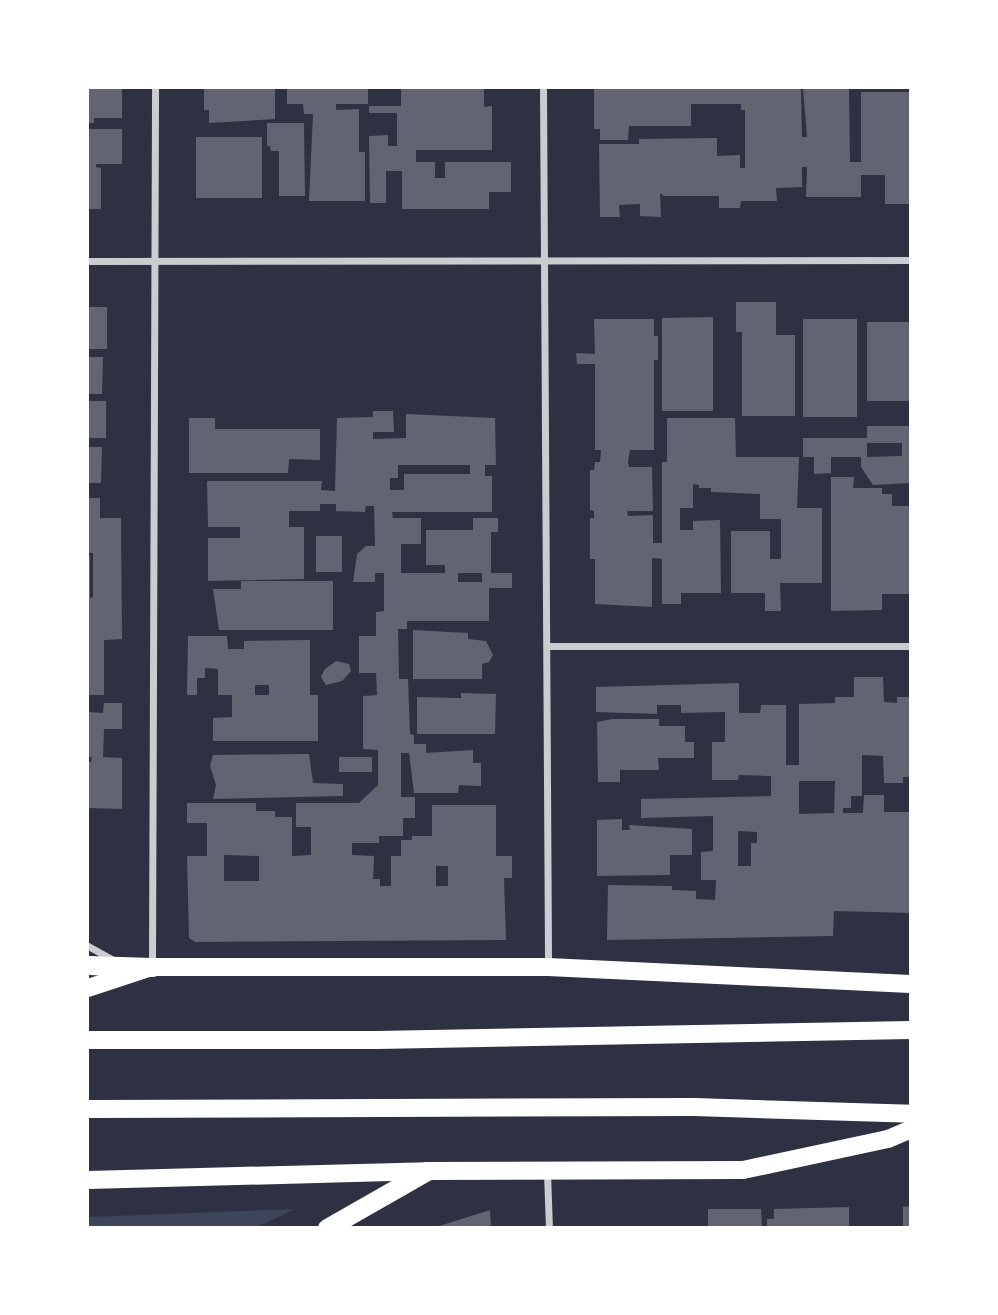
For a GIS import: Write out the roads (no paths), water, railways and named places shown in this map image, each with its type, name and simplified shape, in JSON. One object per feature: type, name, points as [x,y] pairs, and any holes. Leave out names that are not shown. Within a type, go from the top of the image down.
[{"type":"highway","points":[[88,965],[152,967]]},
{"type":"highway","points":[[327,1227],[427,1171]]},
{"type":"main road","points":[[88,988],[152,967],[548,967],[911,984]]},
{"type":"main road","points":[[88,1040],[377,1041],[911,1030]]},
{"type":"main road","points":[[88,1109],[694,1107],[911,1114]]},
{"type":"main road","points":[[88,1180],[427,1171],[743,1170],[888,1139],[911,1129]]},
{"type":"street","points":[[152,967],[155,88]]},
{"type":"street","points":[[543,88],[548,967]]},
{"type":"street","points":[[88,261],[911,260]]},
{"type":"street","points":[[547,646],[911,646]]},
{"type":"street","points":[[88,946],[120,964]]},
{"type":"street","points":[[547,1172],[549,1227]]}]
